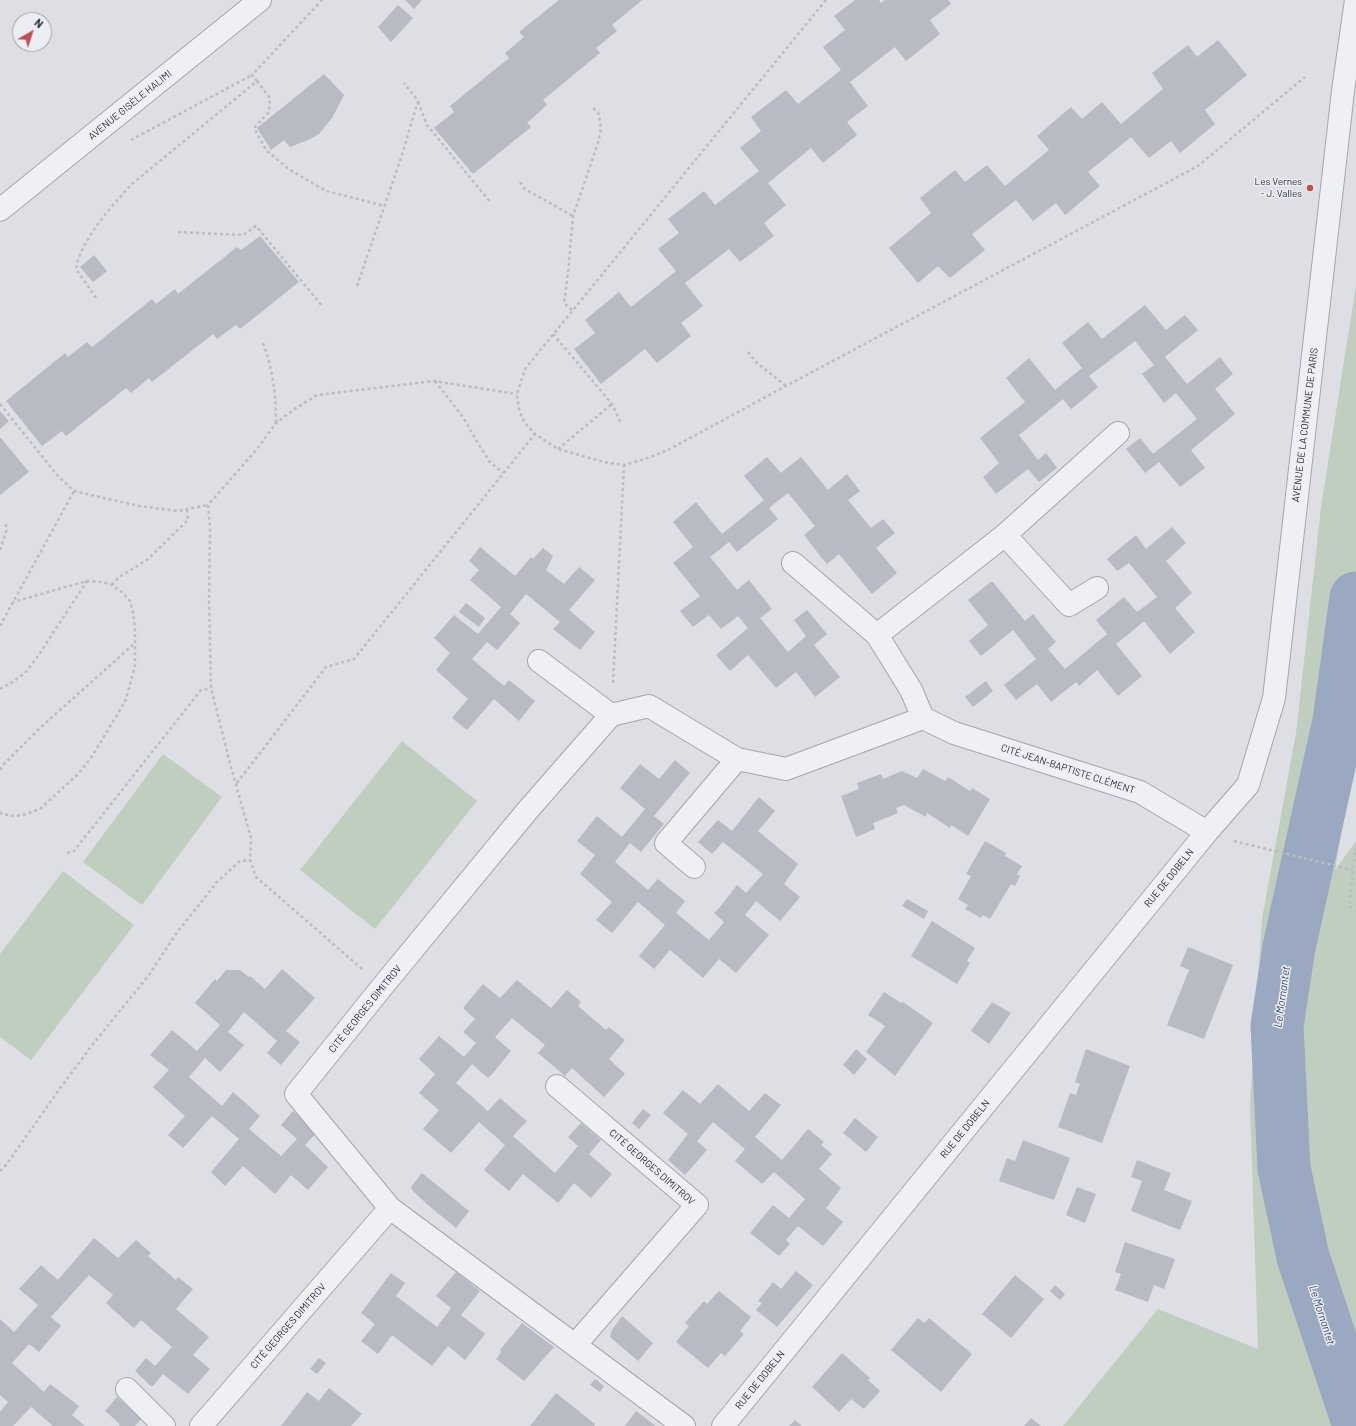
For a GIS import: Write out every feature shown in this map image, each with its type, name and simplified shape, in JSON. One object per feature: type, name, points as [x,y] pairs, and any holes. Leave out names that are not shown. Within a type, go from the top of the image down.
[{"type":"street","name":"AVENUE GISÈLE HALIMI","points":[[0,210],[260,0]]},
{"type":"street","name":"AVENUE DE LA COMMUNE DE PARIS","points":[[1207,832],[1248,785],[1274,698],[1343,91],[1356,0]]},
{"type":"street","points":[[877,635],[1005,535],[1118,432]]},
{"type":"street","points":[[1005,535],[1070,605],[1097,588]]},
{"type":"street","points":[[539,661],[612,715],[649,706],[737,759],[786,769],[923,718],[911,690],[877,635],[793,563]]},
{"type":"street","name":"CITÉ GEORGES DIMITROV","points":[[612,715],[527,811],[296,1094],[390,1208],[684,1426]]},
{"type":"street","name":"CITÉ JEAN-BAPTISTE CLÉMENT","points":[[923,718],[954,733],[1140,792],[1207,832]]},
{"type":"street","points":[[694,867],[666,844],[737,759]]},
{"type":"street","name":"RUE DE DOBELN","points":[[723,1426],[1207,832]]},
{"type":"street","name":"CITÉ GEORGES DIMITROV","points":[[557,1086],[697,1205],[575,1345]]},
{"type":"street","name":"CITÉ GEORGES DIMITROV","points":[[201,1426],[390,1208]]},
{"type":"street","points":[[126,1389],[164,1426]]},
{"type":"path","points":[[113,119],[131,140],[252,75],[322,0]]},
{"type":"path","points":[[826,0],[525,369],[517,394],[519,409],[524,422],[535,434],[558,449],[604,462],[624,465],[646,459],[668,450],[1198,166],[1305,77]]},
{"type":"path","points":[[252,75],[270,98],[269,112],[254,128],[266,150],[290,170],[326,190],[385,206]]},
{"type":"path","points":[[96,298],[76,269],[78,258],[97,225],[132,184],[256,81]]},
{"type":"path","points":[[404,83],[418,101],[427,125],[491,202]]},
{"type":"path","points":[[357,286],[401,158],[418,101]]},
{"type":"path","points":[[572,310],[564,303],[568,273],[572,216],[598,143],[601,128],[599,114],[593,108]]},
{"type":"path","points":[[520,182],[525,189],[572,216]]},
{"type":"path","points":[[178,232],[244,235],[256,226],[323,307]]},
{"type":"path","points":[[553,334],[612,404],[621,423]]},
{"type":"path","points":[[263,344],[268,356],[274,387],[276,423]]},
{"type":"path","points":[[748,352],[757,363],[786,386]]},
{"type":"path","points":[[0,404],[58,476],[74,491],[138,506],[178,510],[208,505],[258,449],[276,423],[317,395],[434,381],[517,394]]},
{"type":"path","points":[[434,381],[463,417],[489,461],[503,473]]},
{"type":"path","points":[[558,449],[612,404]]},
{"type":"path","points":[[237,784],[326,667],[354,659],[535,434]]},
{"type":"path","points":[[612,715],[624,465]]},
{"type":"path","points":[[0,626],[74,491]]},
{"type":"path","points":[[208,505],[210,527],[209,600],[211,688],[251,838],[250,860],[256,877],[382,987]]},
{"type":"path","points":[[112,585],[118,578],[148,559],[179,530],[188,520],[187,509]]},
{"type":"path","points":[[0,550],[6,532],[6,522]]},
{"type":"path","points":[[0,812],[2,814],[14,816],[23,815],[40,809],[83,768],[105,735],[126,699],[135,666],[134,612],[130,601],[123,593],[112,585],[103,582],[87,582],[13,602]]},
{"type":"path","points":[[0,689],[26,673],[87,582]]},
{"type":"path","points":[[0,770],[4,764],[39,729],[134,643]]},
{"type":"path","points":[[67,853],[74,852],[202,690],[211,688]]},
{"type":"path","points":[[1247,845],[1353,870]]},
{"type":"path","points":[[1356,847],[1349,906],[1356,911]]},
{"type":"path","points":[[0,1171],[6,1165],[93,1044],[149,975],[178,931],[202,900],[216,883],[240,861],[250,860]]},
{"type":"green space","points":[[1356,285],[1356,746],[1335,870],[1356,841],[1356,1426],[1063,1426],[1158,1309],[1258,1349],[1250,1105],[1262,919],[1296,733],[1321,507]]},
{"type":"green space","points":[[402,741],[477,801],[375,929],[300,870]]},
{"type":"green space","points":[[163,754],[222,797],[142,905],[83,862]]},
{"type":"green space","points":[[63,871],[134,925],[31,1060],[0,1037],[0,954]]},
{"type":"building","points":[[405,0],[422,0],[414,9]]},
{"type":"building","points":[[559,0],[642,0],[612,25],[617,31],[596,48],[600,53],[543,100],[547,105],[527,123],[531,127],[473,174],[434,128],[454,112],[450,106],[509,58],[505,53],[524,37],[519,32]]},
{"type":"building","points":[[855,0],[879,0],[881,3],[885,0],[948,0],[951,4],[930,20],[940,34],[906,61],[895,47],[850,82],[868,106],[847,122],[857,135],[823,163],[811,148],[768,183],[786,205],[764,223],[774,236],[740,262],[729,249],[685,283],[703,306],[681,323],[691,336],[657,363],[645,349],[601,384],[574,349],[595,333],[585,320],[619,292],[631,307],[676,271],[658,249],[679,233],[668,219],[704,191],[715,205],[759,171],[740,148],[761,131],[751,117],[786,90],[798,104],[841,70],[823,47],[845,30],[834,16]]},
{"type":"building","points":[[398,5],[413,18],[391,42],[378,27]]},
{"type":"building","points":[[1218,40],[1247,75],[1205,110],[1215,124],[1180,153],[1171,141],[1149,158],[1131,137],[1088,172],[1100,186],[1065,215],[1056,203],[1033,221],[1016,200],[972,234],[985,250],[950,278],[938,266],[918,283],[889,248],[931,213],[920,198],[955,170],[965,182],[987,165],[1005,186],[1049,150],[1037,136],[1071,107],[1082,119],[1102,102],[1121,124],[1163,89],[1152,73],[1188,45],[1197,57]]},
{"type":"building","points":[[324,74],[344,95],[332,118],[319,134],[308,140],[290,147],[284,140],[271,150],[257,128]]},
{"type":"building","points":[[260,236],[299,282],[240,329],[236,325],[217,339],[213,334],[152,382],[149,378],[131,393],[126,388],[66,436],[62,431],[42,446],[6,401],[65,353],[68,357],[87,342],[92,347],[152,299],[156,304],[175,289],[178,294],[237,247],[241,250]]},
{"type":"building","points":[[94,255],[107,271],[93,282],[80,267]]},
{"type":"building","points":[[1145,305],[1166,330],[1185,315],[1198,330],[1165,357],[1187,384],[1220,357],[1233,374],[1215,389],[1235,414],[1191,450],[1205,468],[1180,487],[1159,462],[1145,473],[1126,449],[1140,438],[1153,454],[1197,419],[1176,393],[1164,403],[1142,374],[1154,365],[1135,341],[1089,376],[1098,387],[1085,398],[1071,409],[1063,399],[1019,435],[1038,460],[1046,453],[1057,468],[1039,482],[1028,469],[996,494],[983,477],[999,463],[980,438],[1025,402],[1006,378],[1029,358],[1055,390],[1082,368],[1062,343],[1088,322],[1102,339]]},
{"type":"building","points":[[0,411],[9,421],[0,429]]},
{"type":"building","points":[[0,437],[29,472],[0,495]]},
{"type":"building","points":[[767,457],[781,473],[801,457],[828,490],[847,474],[860,491],[848,500],[871,528],[883,519],[895,533],[876,548],[897,573],[872,594],[839,554],[827,564],[821,557],[804,535],[815,526],[788,493],[769,508],[778,519],[737,552],[729,542],[710,557],[737,590],[749,580],[772,609],[760,618],[788,652],[806,636],[794,620],[807,610],[827,634],[814,645],[840,677],[815,697],[796,672],[776,688],[748,655],[730,671],[716,655],[748,628],[738,616],[721,629],[709,615],[693,627],[680,611],[700,596],[673,563],[693,547],[673,522],[696,502],[722,534],[764,500],[744,476]]},
{"type":"building","points":[[1172,527],[1186,543],[1166,561],[1192,593],[1175,608],[1195,632],[1170,654],[1144,621],[1116,644],[1142,676],[1118,696],[1097,670],[1079,686],[1076,682],[1051,702],[1037,684],[1016,700],[1004,685],[1036,659],[1013,630],[981,656],[969,641],[988,625],[968,600],[992,581],[1025,621],[1033,614],[1056,642],[1048,649],[1065,669],[1107,634],[1096,620],[1124,597],[1137,612],[1157,597],[1129,563],[1117,571],[1107,559],[1136,535],[1146,549]]},
{"type":"building","points":[[480,547],[515,576],[531,557],[533,559],[543,548],[553,556],[546,570],[564,584],[579,567],[595,580],[569,610],[595,632],[580,650],[553,629],[560,622],[526,594],[510,614],[520,623],[497,650],[487,642],[472,659],[504,686],[509,680],[535,701],[519,721],[494,699],[467,730],[452,718],[468,699],[436,670],[450,653],[434,638],[454,615],[478,634],[501,607],[470,580],[479,570],[469,561]]},
{"type":"building","points":[[466,603],[485,618],[479,627],[459,612]]},
{"type":"building","points":[[986,681],[993,691],[973,707],[965,697]]},
{"type":"building","points":[[675,760],[690,773],[654,816],[664,824],[641,852],[630,843],[615,862],[648,890],[658,879],[685,901],[676,913],[709,940],[724,922],[714,913],[737,885],[746,893],[763,874],[723,842],[712,854],[698,842],[718,820],[732,831],[759,797],[775,811],[758,831],[798,864],[784,884],[800,897],[780,921],[756,901],[745,915],[769,935],[736,973],[719,959],[703,978],[670,950],[654,969],[639,956],[665,925],[638,902],[612,933],[596,920],[612,902],[580,874],[595,855],[577,841],[597,816],[622,837],[645,809],[620,788],[640,764],[659,779]]},
{"type":"building","points":[[923,769],[945,781],[948,777],[970,791],[972,788],[990,799],[968,836],[951,825],[950,828],[927,813],[926,817],[904,805],[896,808],[898,813],[873,823],[875,829],[856,837],[841,796],[859,789],[857,783],[881,774],[883,779],[902,771],[917,778]]},
{"type":"building","points":[[985,841],[1006,853],[1005,856],[1022,866],[1017,874],[1020,876],[1015,886],[1011,884],[990,919],[983,915],[981,918],[965,909],[968,905],[958,899],[971,876],[966,874]]},
{"type":"building","points":[[907,899],[928,911],[924,919],[902,906]]},
{"type":"building","points":[[932,921],[975,948],[967,961],[970,963],[957,984],[911,956]]},
{"type":"building","points":[[1188,947],[1233,965],[1204,1039],[1167,1025],[1189,970],[1180,966]]},
{"type":"building","points":[[282,969],[315,998],[286,1031],[300,1042],[281,1065],[267,1053],[277,1041],[244,1012],[228,1032],[244,1045],[220,1072],[205,1058],[189,1077],[222,1106],[233,1092],[240,1098],[260,1116],[249,1129],[281,1156],[297,1139],[281,1125],[293,1111],[317,1132],[305,1145],[328,1167],[308,1190],[291,1175],[275,1194],[243,1166],[225,1186],[211,1172],[239,1139],[212,1116],[183,1148],[168,1135],[185,1116],[153,1087],[169,1070],[150,1055],[172,1030],[197,1051],[220,1025],[195,1003],[215,979],[217,981],[226,970],[240,970],[249,977],[250,976],[265,989]]},
{"type":"building","points":[[517,980],[551,1008],[567,990],[581,1002],[578,1006],[606,1030],[609,1027],[625,1040],[609,1059],[625,1074],[604,1097],[572,1068],[565,1076],[538,1053],[545,1045],[512,1018],[495,1037],[511,1051],[494,1072],[488,1078],[472,1064],[456,1083],[488,1111],[500,1098],[527,1121],[513,1136],[555,1173],[578,1146],[568,1137],[581,1123],[601,1140],[589,1154],[612,1174],[591,1198],[574,1183],[558,1203],[523,1174],[509,1191],[484,1170],[505,1145],[479,1122],[451,1153],[423,1129],[439,1110],[419,1093],[435,1074],[419,1059],[439,1036],[464,1057],[476,1043],[463,1032],[475,1019],[463,1008],[483,984],[500,998]]},
{"type":"building","points":[[884,992],[901,1003],[903,1002],[933,1023],[895,1076],[866,1052],[885,1026],[868,1015]]},
{"type":"building","points":[[992,1002],[1011,1013],[989,1044],[971,1031]]},
{"type":"building","points":[[856,1049],[867,1059],[854,1075],[843,1065]]},
{"type":"building","points":[[1086,1049],[1130,1066],[1102,1143],[1058,1127],[1070,1093],[1076,1095],[1080,1084],[1075,1082]]},
{"type":"building","points":[[718,1084],[749,1111],[765,1093],[781,1105],[755,1137],[782,1160],[808,1129],[824,1142],[821,1145],[832,1154],[819,1169],[841,1188],[826,1208],[843,1222],[823,1246],[798,1226],[786,1240],[790,1244],[779,1256],[750,1233],[773,1205],[789,1218],[805,1199],[774,1172],[762,1184],[735,1161],[745,1149],[713,1122],[697,1141],[707,1150],[685,1175],[668,1160],[688,1134],[663,1113],[683,1090],[700,1104]]},
{"type":"building","points":[[643,1109],[651,1115],[639,1129],[632,1123]]},
{"type":"building","points":[[855,1118],[878,1137],[866,1152],[843,1133]]},
{"type":"building","points":[[1023,1140],[1070,1158],[1054,1200],[999,1181],[1007,1158],[1015,1161]]},
{"type":"building","points":[[1137,1160],[1171,1173],[1164,1190],[1192,1201],[1180,1230],[1131,1211],[1142,1181],[1131,1177]]},
{"type":"building","points":[[422,1173],[469,1211],[456,1228],[413,1191],[411,1187]]},
{"type":"building","points":[[1077,1187],[1096,1194],[1085,1223],[1066,1215]]},
{"type":"building","points":[[94,1238],[118,1258],[136,1240],[151,1253],[148,1256],[176,1280],[178,1277],[193,1289],[176,1309],[209,1337],[193,1355],[210,1369],[188,1394],[163,1374],[152,1387],[135,1371],[146,1358],[155,1366],[172,1347],[141,1320],[134,1328],[129,1324],[106,1303],[113,1295],[89,1275],[51,1317],[61,1326],[39,1352],[29,1344],[12,1363],[44,1392],[50,1384],[79,1406],[72,1415],[85,1426],[53,1426],[31,1407],[13,1426],[0,1426],[0,1412],[8,1402],[0,1395],[0,1319],[14,1332],[38,1305],[19,1289],[41,1265],[58,1280]]},
{"type":"building","points":[[1125,1242],[1175,1259],[1164,1289],[1154,1285],[1148,1302],[1115,1290],[1121,1274],[1115,1272]]},
{"type":"building","points":[[796,1271],[813,1285],[777,1327],[756,1310],[762,1303],[758,1301],[773,1282],[781,1289]]},
{"type":"building","points":[[456,1272],[480,1291],[461,1315],[485,1334],[465,1360],[448,1346],[432,1366],[392,1335],[378,1354],[361,1341],[375,1324],[361,1313],[391,1273],[405,1283],[396,1296],[437,1327],[451,1308],[436,1296]]},
{"type":"building","points":[[1015,1275],[1044,1299],[1011,1338],[982,1314]]},
{"type":"building","points":[[1055,1285],[1065,1294],[1060,1300],[1050,1291]]},
{"type":"building","points":[[719,1291],[751,1317],[740,1331],[744,1334],[725,1356],[721,1353],[708,1368],[676,1342],[689,1326],[685,1323],[704,1301],[707,1304]]},
{"type":"building","points":[[622,1316],[653,1343],[638,1361],[610,1337],[612,1330]]},
{"type":"building","points":[[918,1318],[924,1323],[929,1318],[972,1354],[941,1392],[891,1350]]},
{"type":"building","points":[[522,1323],[554,1347],[524,1381],[496,1359],[501,1352],[500,1350]]},
{"type":"building","points":[[842,1353],[870,1378],[868,1380],[880,1391],[864,1409],[851,1399],[839,1412],[812,1387]]},
{"type":"building","points":[[319,1358],[326,1363],[317,1374],[310,1369]]},
{"type":"building","points":[[595,1379],[604,1386],[600,1392],[590,1385]]},
{"type":"building","points":[[329,1388],[362,1414],[351,1426],[281,1426],[307,1392],[319,1401]]},
{"type":"building","points":[[556,1393],[595,1424],[594,1426],[530,1426]]},
{"type":"building","points":[[117,1397],[141,1419],[135,1426],[119,1426],[120,1424],[105,1411]]},
{"type":"building","points":[[636,1411],[656,1426],[625,1426]]},
{"type":"building","points":[[1031,1418],[1041,1426],[1024,1426]]},
{"type":"building","points":[[795,1420],[802,1426],[789,1426]]},
{"type":"waterway","name":"Le Mornantet","points":[[1356,598],[1339,721],[1289,947],[1277,1026],[1284,1168],[1303,1257],[1356,1416]]},
{"type":"place","name":"Les Vernes - J. Valles","points":[[1310,188]]}]
